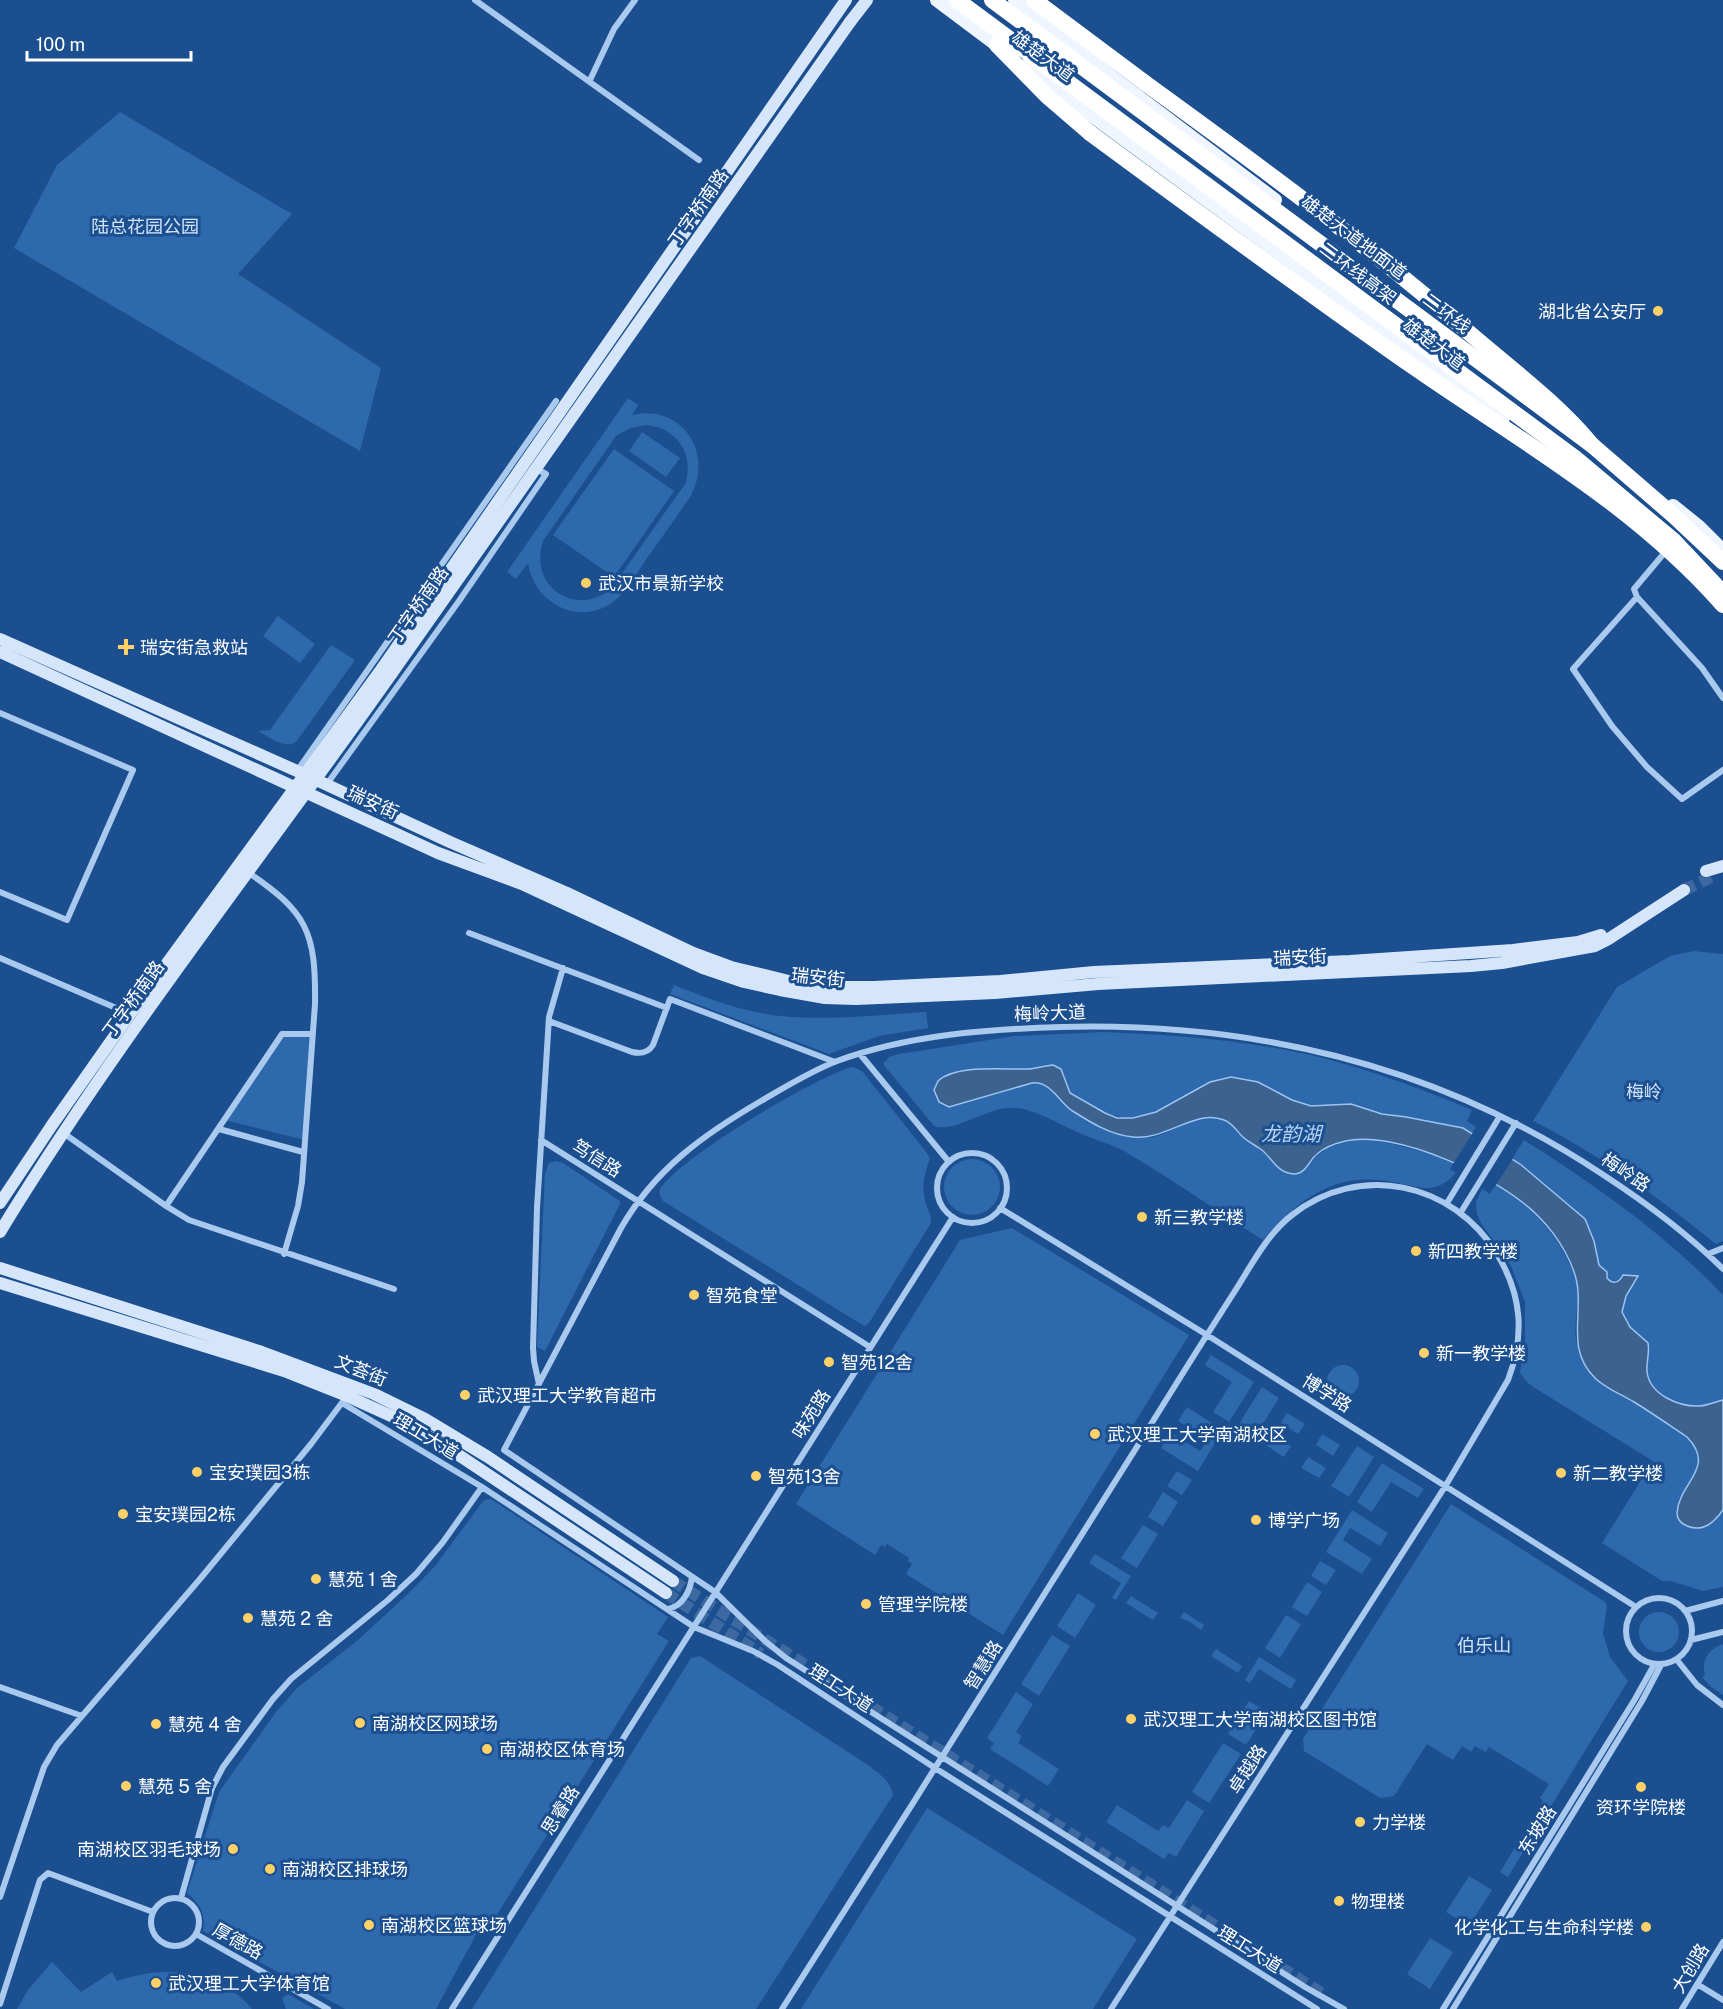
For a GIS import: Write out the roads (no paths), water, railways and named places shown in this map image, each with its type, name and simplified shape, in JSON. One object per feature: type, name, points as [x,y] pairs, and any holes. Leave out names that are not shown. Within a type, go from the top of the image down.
[{"type":"highway","name":"二环线高架","points":[[957,0],[1575,458],[1674,541],[1723,593]]},
{"type":"highway","name":"二环线","points":[[992,0],[1592,445],[1723,562]]},
{"type":"highway","points":[[1034,0],[1369,249],[1560,411],[1592,445]]},
{"type":"highway","points":[[997,45],[1047,96],[1090,133],[1277,272],[1419,371],[1534,446],[1632,517],[1684,563],[1723,605]]},
{"type":"main road","name":"丁字桥南路","points":[[0,1232],[57,1128],[130,1014],[243,868],[308,792],[322,782],[388,670],[846,0]]},
{"type":"main road","name":"丁字桥南路","points":[[0,1203],[139,1020],[243,868],[295,786],[300,772],[388,670],[867,0]]},
{"type":"main road","name":"雄楚大道","points":[[937,0],[1598,490],[1669,548],[1723,605]]},
{"type":"main road","name":"雄楚大道地面道","points":[[1015,0],[1108,74],[1613,458],[1699,527],[1723,551]]},
{"type":"main road","name":"瑞安街","points":[[0,639],[300,772],[716,962],[780,980],[829,987],[874,987],[989,982],[1094,972],[1285,964],[1513,950],[1578,942],[1596,937],[1682,888],[1607,940],[1594,946],[1502,963],[1098,984],[995,993],[856,999],[825,998],[744,982],[703,968],[522,884],[438,853],[0,652]]},
{"type":"main road","points":[[1723,866],[1708,874],[1723,873]]},
{"type":"main road","name":"文荟街","points":[[0,1268],[262,1352],[391,1402],[425,1419],[488,1457],[673,1581]]},
{"type":"main road","name":"文荟街","points":[[0,1283],[284,1371],[344,1399],[400,1420],[448,1448],[666,1593]]},
{"type":"street","points":[[476,0],[699,160]]},
{"type":"street","points":[[590,80],[614,29],[635,0]]},
{"type":"street","points":[[300,772],[556,401]]},
{"type":"street","points":[[322,782],[459,601],[546,474],[518,456]]},
{"type":"street","points":[[1669,548],[1634,589],[1637,597],[1702,668],[1723,698]]},
{"type":"street","points":[[1637,597],[1573,669],[1619,734],[1647,767],[1682,799],[1723,770]]},
{"type":"street","points":[[0,713],[133,770],[67,920],[0,892]]},
{"type":"street","points":[[243,868],[291,905],[308,931],[313,947],[316,977],[298,1206],[284,1254]]},
{"type":"street","points":[[469,933],[667,1008]]},
{"type":"street","points":[[0,958],[130,1014]]},
{"type":"street","points":[[540,1385],[533,1348],[537,1208],[549,1021],[563,968]]},
{"type":"street","points":[[549,1021],[641,1053],[649,1050],[653,1045],[670,999],[835,1062]]},
{"type":"street","name":"梅岭大道","points":[[504,1450],[637,1201],[661,1173],[721,1126],[783,1088],[835,1062],[935,1037],[1021,1029],[1095,1026],[1202,1031],[1296,1046],[1374,1066],[1465,1100],[1500,1116]]},
{"type":"street","points":[[166,1206],[282,1034],[312,1034]]},
{"type":"street","points":[[860,1054],[948,1162]]},
{"type":"street","points":[[1447,1203],[1500,1116]]},
{"type":"street","name":"梅岭路","points":[[1500,1116],[1559,1147],[1627,1190],[1681,1231],[1723,1269]]},
{"type":"street","points":[[1461,1212],[1516,1123]]},
{"type":"street","points":[[57,1128],[166,1206],[202,1226],[393,1289]]},
{"type":"street","points":[[219,1129],[303,1152]]},
{"type":"street","name":"笃信路","points":[[541,1140],[870,1347]]},
{"type":"street","points":[[975,1153],[995,1162],[1006,1180],[1006,1195],[1000,1208],[992,1216],[969,1223],[953,1217],[941,1204],[937,1188],[941,1171],[948,1162],[961,1155],[975,1153]]},
{"type":"street","name":"智慧路","points":[[782,2009],[1207,1335],[1269,1239],[1282,1223],[1309,1203],[1337,1190],[1357,1185],[1409,1190],[1447,1203]]},
{"type":"street","name":"卓越路","points":[[1111,2009],[1446,1485],[1508,1380],[1514,1362],[1518,1332],[1518,1302],[1510,1278],[1491,1245],[1477,1227],[1447,1203]]},
{"type":"street","name":"博学路","points":[[1000,1208],[1207,1335],[1636,1607]]},
{"type":"street","name":"味苑路","points":[[694,1627],[953,1217]]},
{"type":"street","points":[[1708,1254],[1723,1248]]},
{"type":"street","points":[[0,1897],[44,1767],[57,1745],[200,1579],[311,1444],[344,1399]]},
{"type":"street","name":"理工大道","points":[[344,1399],[694,1627],[770,1660],[935,1768],[1317,2009]]},
{"type":"street","name":"理工大道","points":[[504,1450],[716,1593],[765,1641],[786,1658],[1305,1987],[1344,2009]]},
{"type":"street","points":[[181,1898],[212,1788],[235,1750],[291,1679],[388,1600],[416,1574],[482,1487]]},
{"type":"street","points":[[668,1609],[683,1600],[692,1577]]},
{"type":"street","points":[[1661,1598],[1675,1602],[1685,1611],[1691,1622],[1691,1641],[1686,1652],[1677,1660],[1661,1665],[1654,1665],[1635,1656],[1626,1638],[1626,1624],[1636,1607],[1647,1600],[1661,1598]]},
{"type":"street","points":[[1685,1611],[1723,1601]]},
{"type":"street","name":"思睿路","points":[[452,2009],[694,1627]]},
{"type":"street","points":[[1691,1641],[1723,1632]]},
{"type":"street","points":[[1677,1660],[1696,1685],[1723,1705]]},
{"type":"street","name":"东坡路","points":[[1443,2009],[1654,1665]]},
{"type":"street","name":"东坡路","points":[[1453,2009],[1642,1701],[1661,1665]]},
{"type":"street","points":[[0,1687],[82,1716]]},
{"type":"street","points":[[0,2004],[40,1880],[48,1873],[153,1912]]},
{"type":"street","points":[[181,1898],[191,1903],[198,1912],[200,1923],[196,1934],[188,1943],[170,1946],[152,1930],[153,1912],[164,1900],[181,1898]]},
{"type":"street","name":"厚德路","points":[[196,1934],[328,2009]]},
{"type":"street","name":"大创路","points":[[1682,2009],[1723,1942]]},
{"type":"street","points":[[1697,1984],[1723,2000]]},
{"type":"water","name":"龙韵湖","points":[[1053,1065],[1061,1069],[1070,1093],[1117,1118],[1133,1118],[1156,1112],[1210,1082],[1231,1077],[1258,1082],[1292,1100],[1311,1106],[1351,1104],[1382,1114],[1463,1128],[1520,1164],[1585,1219],[1594,1241],[1599,1265],[1607,1272],[1607,1278],[1611,1282],[1620,1280],[1623,1275],[1638,1276],[1626,1296],[1622,1312],[1630,1327],[1648,1343],[1647,1372],[1654,1387],[1675,1402],[1692,1406],[1723,1400],[1723,1510],[1709,1525],[1702,1527],[1692,1528],[1680,1521],[1677,1513],[1679,1502],[1698,1466],[1695,1448],[1687,1437],[1641,1406],[1604,1385],[1587,1368],[1577,1337],[1578,1292],[1570,1262],[1553,1233],[1539,1217],[1500,1187],[1446,1160],[1418,1149],[1390,1142],[1364,1139],[1335,1144],[1314,1157],[1302,1172],[1294,1174],[1280,1169],[1230,1123],[1214,1117],[1192,1121],[1145,1137],[1133,1137],[1116,1134],[1093,1123],[1071,1110],[1049,1088],[1038,1083],[949,1107],[939,1102],[934,1090],[938,1081],[957,1072],[982,1069],[1029,1069]]},
{"type":"tunnel","points":[[1684,890],[1711,877]]},
{"type":"tunnel","points":[[673,1581],[1324,1995]]},
{"type":"tunnel","points":[[666,1593],[761,1654]]},
{"type":"place","name":"湖北省公安厅","points":[[1658,311]]},
{"type":"place","name":"武汉市景新学校","points":[[586,583]]},
{"type":"place","name":"瑞安街急救站","points":[[126,647]]},
{"type":"place","name":"新三教学楼","points":[[1142,1217]]},
{"type":"place","name":"新四教学楼","points":[[1416,1251]]},
{"type":"place","name":"智苑食堂","points":[[694,1295]]},
{"type":"place","name":"新一教学楼","points":[[1424,1353]]},
{"type":"place","name":"智苑12舍","points":[[829,1362]]},
{"type":"place","name":"武汉理工大学教育超市","points":[[465,1395]]},
{"type":"place","name":"武汉理工大学南湖校区","points":[[1095,1434]]},
{"type":"place","name":"宝安璞园3栋","points":[[197,1472]]},
{"type":"place","name":"新二教学楼","points":[[1561,1473]]},
{"type":"place","name":"智苑13舍","points":[[756,1476]]},
{"type":"place","name":"宝安璞园2栋","points":[[123,1514]]},
{"type":"place","name":"博学广场","points":[[1256,1520]]},
{"type":"place","name":"慧苑 1 舍","points":[[316,1579]]},
{"type":"place","name":"管理学院楼","points":[[866,1604]]},
{"type":"place","name":"慧苑 2 舍","points":[[248,1618]]},
{"type":"place","name":"武汉理工大学南湖校区图书馆","points":[[1131,1719]]},
{"type":"place","name":"南湖校区网球场","points":[[360,1723]]},
{"type":"place","name":"慧苑 4 舍","points":[[156,1724]]},
{"type":"place","name":"南湖校区体育场","points":[[487,1749]]},
{"type":"place","name":"慧苑 5 舍","points":[[126,1786]]},
{"type":"place","name":"资环学院楼","points":[[1641,1787]]},
{"type":"place","name":"力学楼","points":[[1360,1822]]},
{"type":"place","name":"南湖校区羽毛球场","points":[[233,1849]]},
{"type":"place","name":"南湖校区排球场","points":[[270,1869]]},
{"type":"place","name":"物理楼","points":[[1339,1901]]},
{"type":"place","name":"南湖校区篮球场","points":[[369,1925]]},
{"type":"place","name":"化学化工与生命科学楼","points":[[1646,1927]]},
{"type":"place","name":"武汉理工大学体育馆","points":[[156,1983]]},
{"type":"park label","name":"陆总花园公园","points":[[145,226]]},
{"type":"park label","name":"梅岭","points":[[1644,1091]]},
{"type":"park label","name":"伯乐山","points":[[1484,1645]]}]
